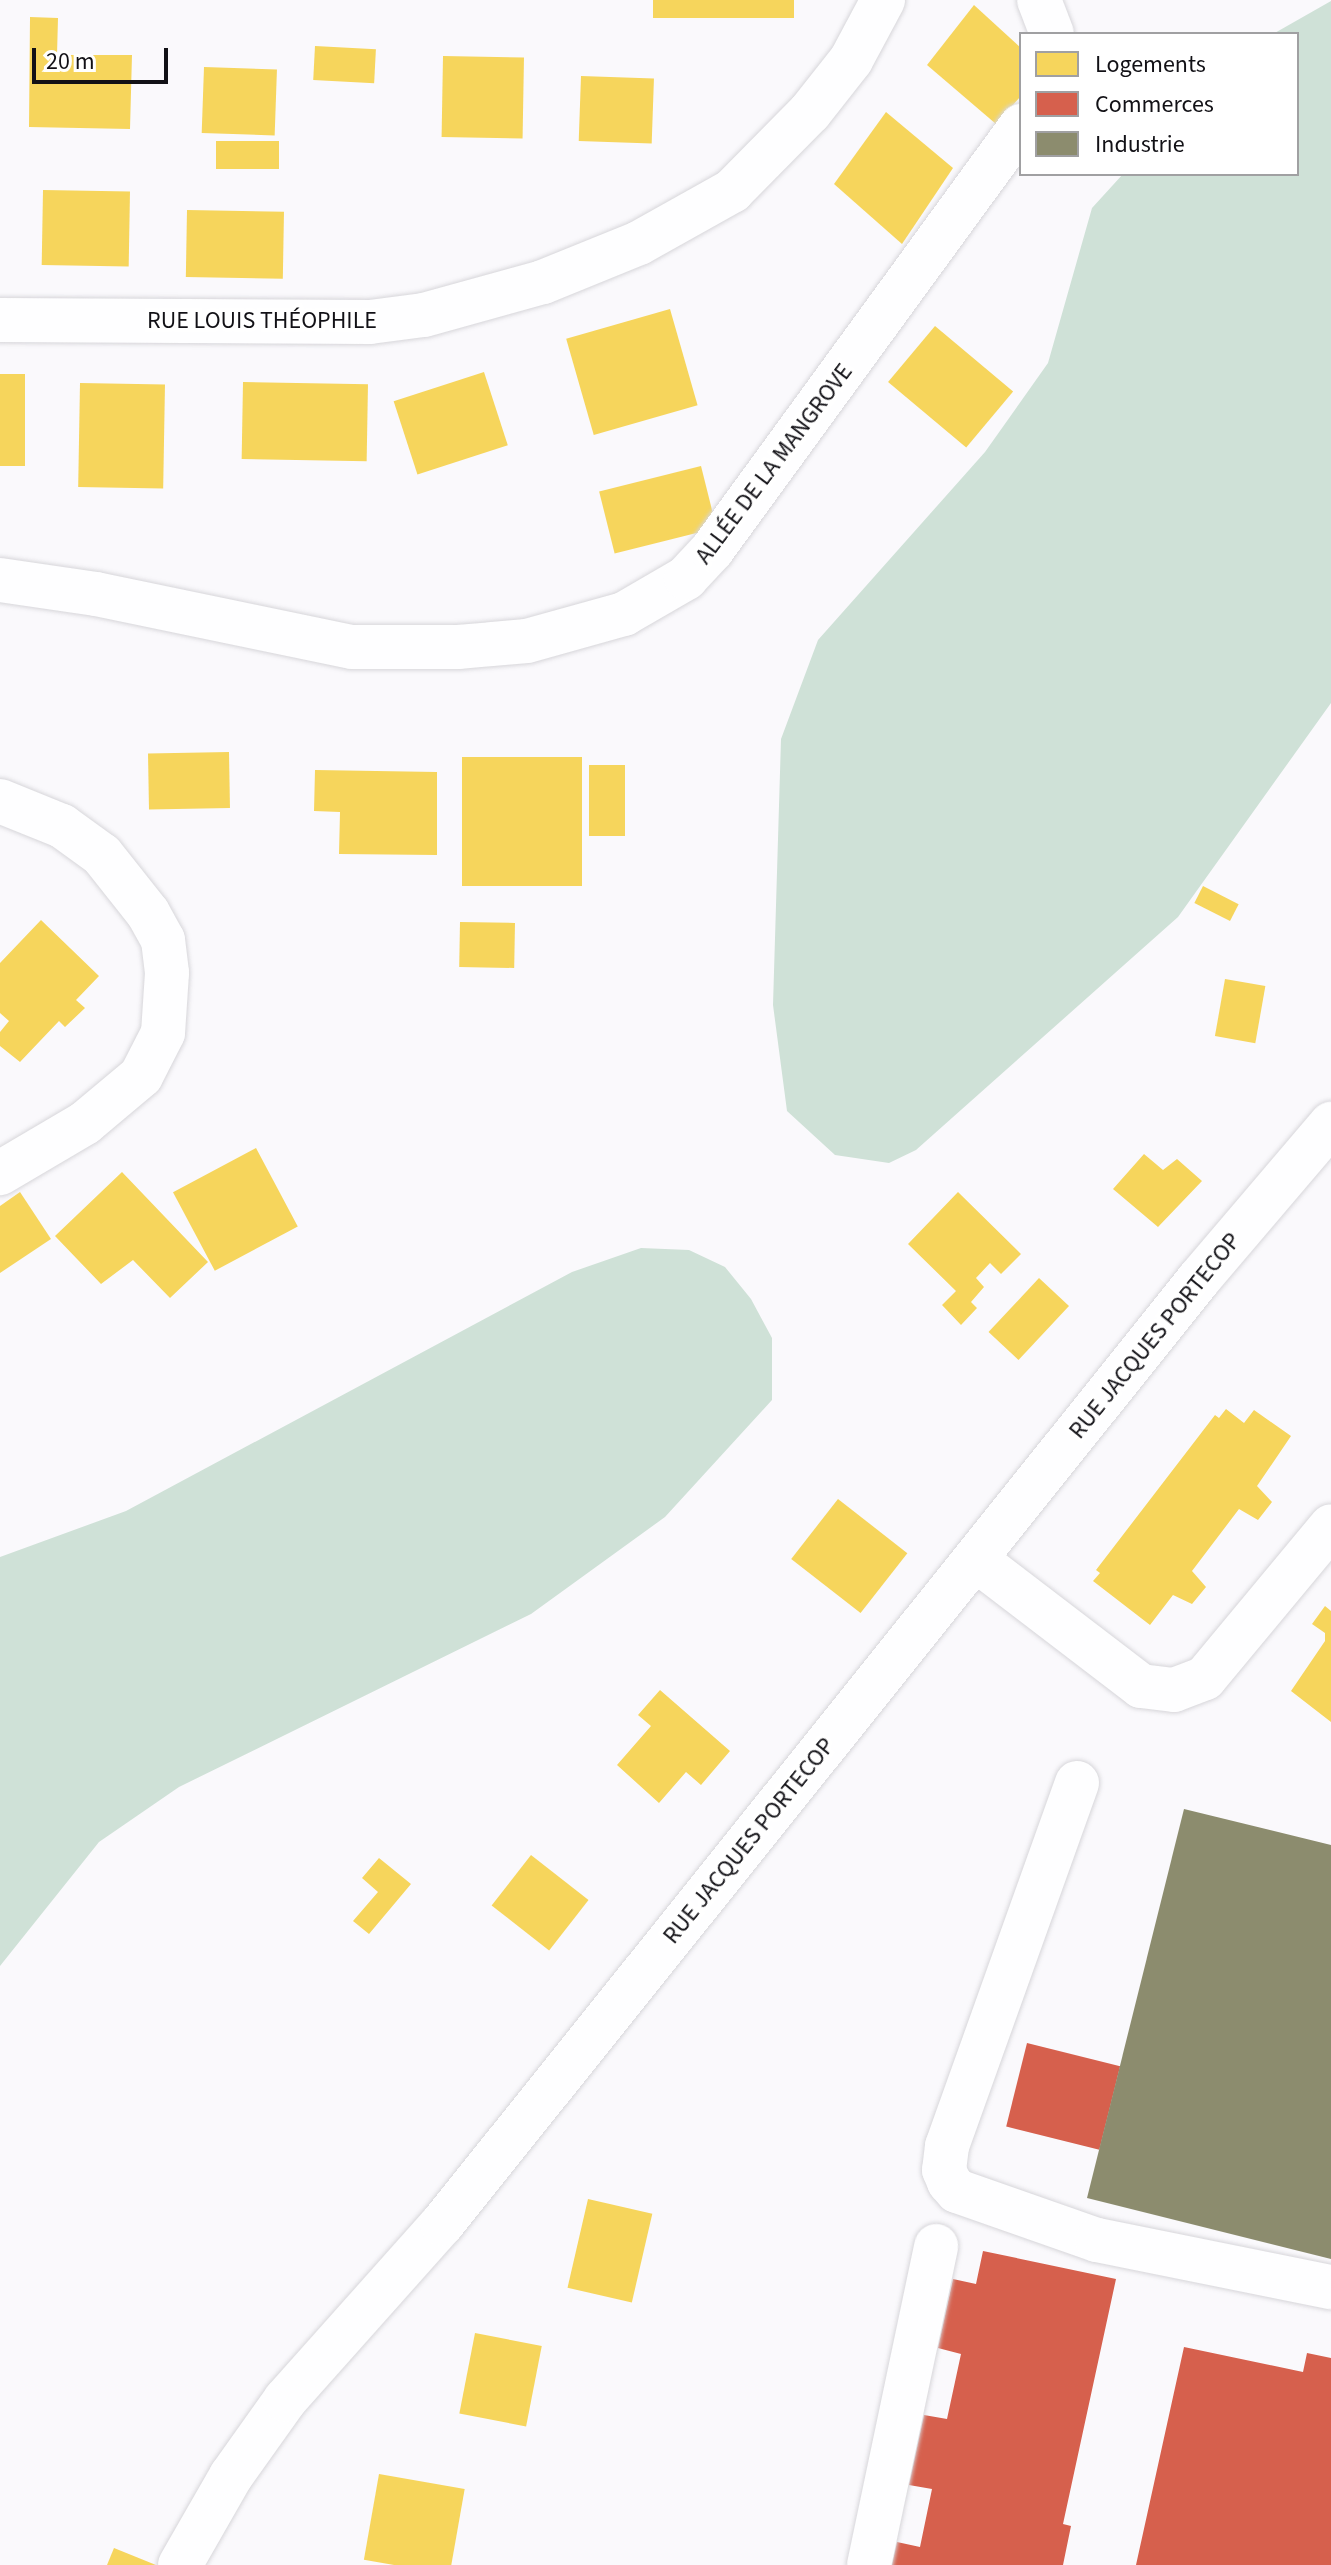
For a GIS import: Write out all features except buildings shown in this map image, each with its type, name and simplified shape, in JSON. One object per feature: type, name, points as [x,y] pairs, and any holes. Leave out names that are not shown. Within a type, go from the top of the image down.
[{"type":"street","name":"RUE LOUIS THÉOPHILE","points":[[0,320],[370,322],[424,315],[543,282],[639,243],[732,191],[810,112],[851,60],[883,0]]},
{"type":"street","points":[[1039,0],[1051,32]]},
{"type":"street","name":"ALLÉE DE LA MANGROVE","points":[[0,580],[96,594],[352,647],[458,647],[527,641],[624,614],[686,578],[712,550],[1019,129]]},
{"type":"street","points":[[0,801],[62,826],[102,855],[128,885],[163,940],[167,1003],[156,1054],[141,1076],[85,1123],[0,1173]]},
{"type":"street","name":"RUE JACQUES PORTECOP","points":[[180,2565],[231,2476],[285,2400],[442,2224],[975,1559],[1323,1151]]},
{"type":"street","points":[[975,1559],[1141,1686],[1174,1690],[1205,1678],[1331,1526]]},
{"type":"street","points":[[1077,1783],[947,2146],[944,2170],[949,2182],[957,2191],[1097,2240],[1331,2287]]},
{"type":"street","points":[[869,2565],[936,2246]]},
{"type":"green space","points":[[1331,1],[1331,703],[1178,917],[916,1150],[889,1163],[835,1155],[787,1111],[773,1005],[781,739],[818,640],[985,452],[1048,363],[1092,208],[1121,176],[1299,176],[1299,32],[1277,32]]},
{"type":"green space","points":[[641,1248],[689,1250],[725,1267],[751,1299],[772,1338],[772,1400],[665,1517],[531,1614],[179,1787],[99,1842],[0,1966],[0,1557],[126,1511],[572,1272]]}]
